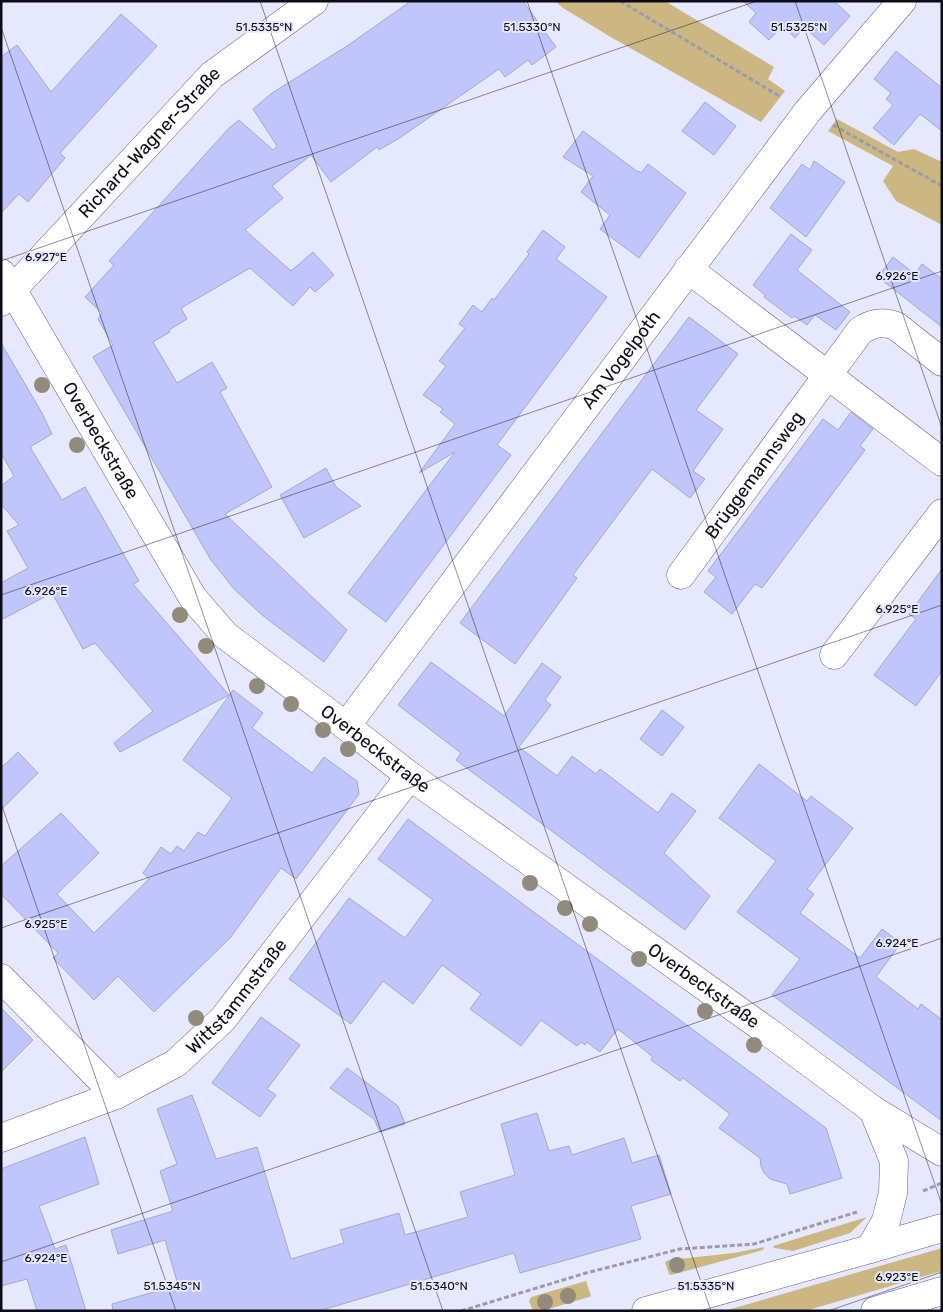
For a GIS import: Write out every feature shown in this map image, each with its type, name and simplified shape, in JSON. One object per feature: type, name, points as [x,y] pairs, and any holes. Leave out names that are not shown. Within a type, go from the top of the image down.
[{"type":"street","name":"Richard-Wagner-Straße","points":[[5,288],[212,75],[314,1]]},
{"type":"street","name":"Am Vogelpoth","points":[[346,726],[808,111],[894,4]]},
{"type":"street","points":[[688,270],[942,462]]},
{"type":"street","name":"Overbeckstraße","points":[[5,288],[193,598],[225,635],[410,776],[774,1036],[873,1110],[942,1152]]},
{"type":"street","name":"Brüggemannsweg","points":[[681,575],[860,331],[869,325],[879,323],[896,326],[942,362]]},
{"type":"street","points":[[834,655],[942,513]]},
{"type":"street","name":"Wittstammstraße","points":[[1,1138],[116,1095],[176,1062],[223,1019],[410,776]]},
{"type":"street","points":[[1,978],[116,1095]]},
{"type":"street","points":[[870,1249],[886,1221],[893,1194],[894,1161],[873,1110]]},
{"type":"street","points":[[646,1311],[942,1228]]},
{"type":"street","points":[[875,1311],[942,1291]]},
{"type":"path","points":[[620,1],[764,88],[942,186]]},
{"type":"path","points":[[461,1311],[586,1273],[680,1249],[754,1244],[890,1203]]},
{"type":"shaded area","points":[[555,1],[665,1],[774,67],[768,79],[785,91],[761,122],[609,36],[563,8]]},
{"type":"shaded area","points":[[837,119],[898,152],[914,149],[942,162],[942,225],[896,201],[883,181],[893,166],[828,131]]},
{"type":"shaded area","points":[[867,1217],[850,1233],[793,1251],[774,1248],[773,1246]]},
{"type":"shaded area","points":[[764,1247],[763,1250],[671,1275],[665,1262],[734,1253]]},
{"type":"shaded area","points":[[942,1248],[942,1271],[805,1311],[724,1311]]},
{"type":"shaded area","points":[[586,1281],[591,1296],[542,1311],[533,1311],[529,1301],[531,1297]]},
{"type":"building","points":[[411,1],[523,1],[556,47],[532,65],[528,60],[505,77],[499,69],[401,137],[379,150],[377,147],[331,182],[311,155],[272,186],[283,198],[245,230],[291,271],[313,252],[334,275],[315,292],[310,287],[293,306],[250,268],[181,308],[187,319],[153,342],[177,383],[212,362],[227,388],[220,392],[272,487],[225,514],[347,630],[324,662],[262,615],[234,589],[211,560],[93,357],[113,345],[98,319],[102,313],[85,297],[114,265],[109,261],[229,128],[239,120],[273,150],[277,146],[253,109],[272,93],[347,46]]},
{"type":"building","points":[[743,1],[834,1],[850,16],[824,45],[804,27],[795,38],[783,25],[769,40],[749,22],[756,13]]},
{"type":"building","points":[[121,14],[157,46],[60,153],[65,158],[28,202],[19,194],[1,213],[1,57],[17,45],[51,92]]},
{"type":"building","points":[[896,51],[942,88],[942,131],[920,114],[894,145],[873,128],[893,105],[886,99],[891,93],[874,79]]},
{"type":"building","points":[[705,102],[736,126],[714,155],[682,131]]},
{"type":"building","points":[[583,131],[638,172],[641,173],[648,164],[686,193],[639,258],[600,229],[610,215],[581,192],[593,176],[563,157]]},
{"type":"building","points":[[814,161],[845,182],[806,237],[770,208],[802,164],[810,170]]},
{"type":"building","points":[[543,230],[565,247],[556,259],[607,297],[497,445],[511,455],[386,622],[348,593],[455,452],[419,473],[455,424],[440,412],[443,409],[423,395],[446,366],[439,361],[465,328],[459,324],[473,305],[482,312],[492,298],[494,300],[529,254],[527,252]]},
{"type":"building","points":[[791,234],[812,250],[797,270],[850,312],[836,330],[815,315],[807,325],[794,316],[792,318],[764,297],[765,295],[753,285]]},
{"type":"building","points":[[893,257],[915,274],[922,264],[942,279],[942,327],[878,277]]},
{"type":"building","points":[[689,317],[738,354],[696,410],[723,429],[693,471],[705,479],[690,498],[652,469],[573,575],[577,578],[515,664],[460,623]]},
{"type":"building","points":[[1,343],[42,413],[52,434],[30,447],[62,500],[85,487],[139,581],[133,584],[229,695],[120,752],[114,743],[153,711],[95,643],[83,649],[52,593],[1,620],[1,583],[28,568],[7,531],[19,525],[1,504],[1,486],[14,476],[1,453]]},
{"type":"building","points":[[851,412],[873,429],[860,446],[865,450],[762,588],[755,584],[732,614],[704,592],[716,577],[708,571],[823,419],[838,430]]},
{"type":"building","points":[[326,468],[336,487],[361,506],[304,538],[280,495]]},
{"type":"building","points":[[942,569],[942,671],[916,706],[874,675],[916,619],[909,614]]},
{"type":"building","points":[[431,662],[504,716],[542,663],[561,677],[545,700],[551,705],[519,747],[557,776],[572,756],[596,774],[600,769],[658,813],[672,793],[696,811],[664,853],[710,896],[685,930],[456,760],[461,753],[398,705]]},
{"type":"building","points":[[233,690],[263,713],[252,728],[312,773],[324,757],[357,781],[359,794],[296,879],[281,868],[230,938],[154,1012],[118,976],[94,1000],[53,958],[58,953],[1,894],[1,866],[61,813],[99,853],[57,894],[94,933],[149,879],[143,873],[161,847],[171,854],[177,846],[184,851],[198,832],[205,836],[232,798],[183,760]]},
{"type":"building","points":[[662,710],[684,727],[662,756],[640,739]]},
{"type":"building","points":[[18,752],[38,773],[1,810],[1,768]]},
{"type":"building","points":[[759,764],[807,801],[811,796],[853,828],[807,889],[814,894],[800,913],[860,958],[882,929],[901,943],[876,977],[918,1009],[921,1004],[942,1020],[942,1121],[772,995],[800,959],[737,912],[776,861],[719,818]]},
{"type":"building","points":[[408,819],[826,1128],[842,1178],[790,1194],[787,1184],[770,1179],[764,1173],[760,1158],[719,1128],[730,1114],[683,1078],[680,1081],[651,1060],[653,1057],[618,1029],[600,1052],[587,1042],[585,1045],[581,1042],[577,1046],[541,1020],[521,1046],[470,1009],[481,994],[442,965],[413,1004],[383,981],[351,1024],[289,979],[349,898],[405,938],[433,900],[378,859]]},
{"type":"building","points":[[1,1008],[33,1040],[1,1072]]},
{"type":"building","points":[[261,1017],[300,1045],[267,1089],[276,1095],[260,1117],[212,1083]]},
{"type":"building","points":[[347,1068],[398,1106],[405,1124],[380,1132],[374,1119],[330,1088]]},
{"type":"building","points":[[192,1095],[216,1159],[257,1147],[291,1259],[344,1243],[340,1230],[399,1213],[405,1235],[468,1217],[460,1192],[515,1175],[501,1124],[537,1113],[549,1151],[569,1146],[572,1155],[624,1138],[632,1163],[659,1155],[671,1194],[631,1206],[641,1239],[520,1273],[514,1253],[319,1311],[113,1311],[112,1304],[178,1285],[165,1240],[118,1254],[111,1230],[173,1211],[160,1171],[177,1164],[157,1109]]},
{"type":"building","points":[[85,1137],[99,1184],[39,1206],[55,1249],[66,1245],[86,1311],[37,1311],[27,1279],[1,1286],[1,1169]]}]
